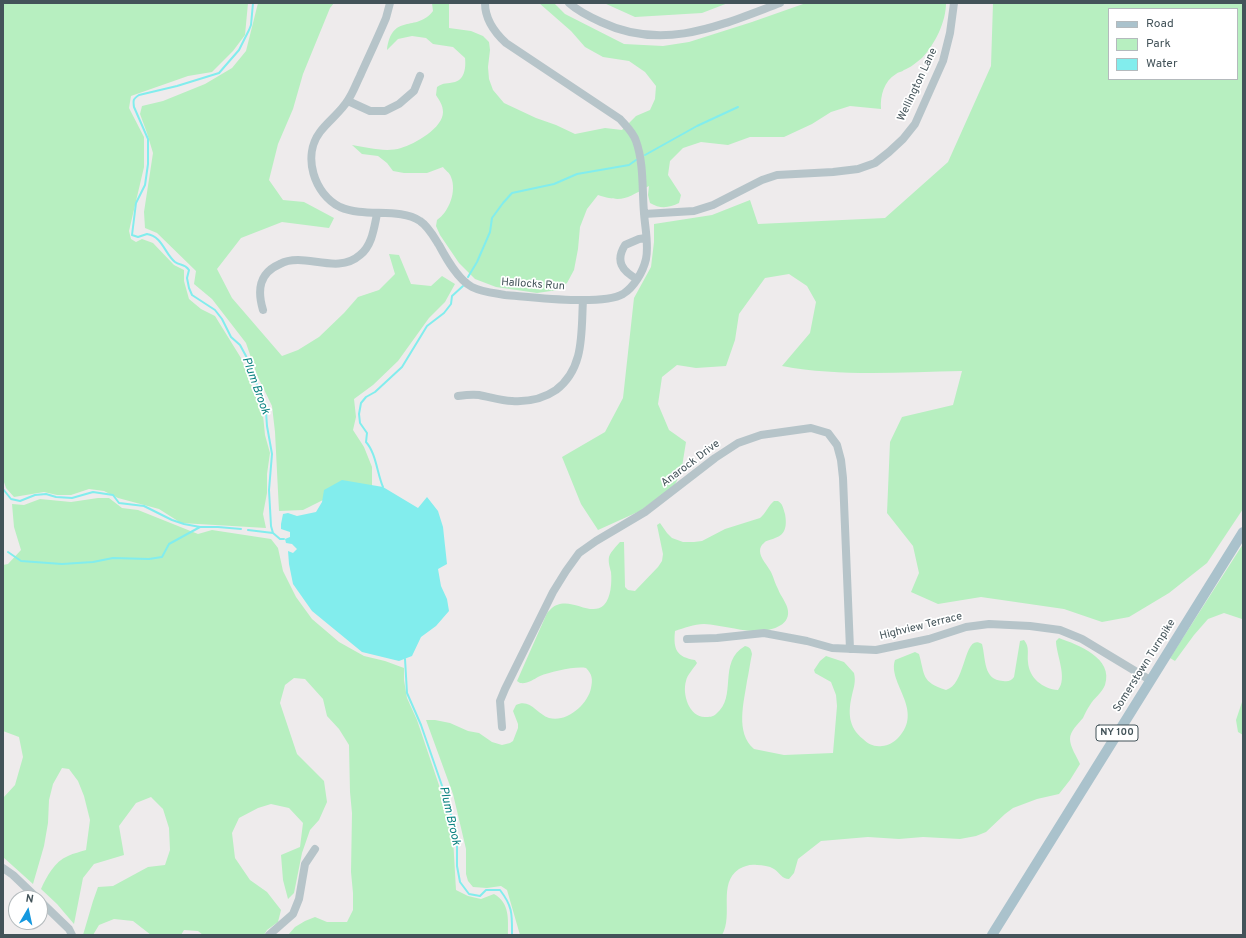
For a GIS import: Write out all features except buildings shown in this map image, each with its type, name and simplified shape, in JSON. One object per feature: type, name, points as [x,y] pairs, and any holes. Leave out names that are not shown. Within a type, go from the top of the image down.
[{"type":"main road","name":"Somerstown Turnpike","points":[[992,935],[1243,532]]},
{"type":"street","name":"Hallocks Run","points":[[390,3],[386,18],[348,101],[317,137],[312,152],[311,163],[316,182],[322,191],[332,202],[354,212],[392,214],[421,221],[447,259],[462,278],[472,287],[505,295],[583,300],[606,300],[616,297],[628,290],[637,279],[646,257],[640,155],[635,139],[630,129],[620,119],[506,43],[492,27],[485,3]]},
{"type":"street","points":[[569,3],[589,16],[606,24],[624,30],[648,35],[665,35],[700,31],[722,25],[780,3]]},
{"type":"street","name":"Wellington Lane","points":[[644,214],[694,211],[713,205],[776,174],[833,172],[858,169],[875,163],[903,139],[915,124],[943,61],[950,33],[954,3]]},
{"type":"street","points":[[348,101],[370,111],[385,111],[399,104],[414,91],[420,76]]},
{"type":"street","points":[[263,310],[260,297],[261,283],[273,267],[283,262],[297,260],[328,264],[343,264],[355,259],[363,253],[372,236],[377,214]]},
{"type":"street","points":[[637,279],[624,270],[621,266],[620,256],[625,245],[639,239],[646,238]]},
{"type":"street","points":[[458,396],[473,395],[506,401],[527,401],[550,394],[559,388],[572,373],[578,355],[583,300]]},
{"type":"street","name":"Anarock Drive","points":[[502,727],[500,701],[505,689],[553,592],[579,553],[596,541],[645,512],[715,458],[738,443],[761,435],[811,428],[828,433],[837,445],[841,460],[843,478],[850,649]]},
{"type":"street","name":"Highview Terrace","points":[[686,639],[717,638],[764,633],[832,648],[876,650],[929,639],[966,627],[989,624],[1030,626],[1060,630],[1082,639],[1150,680]]},
{"type":"street","points":[[269,935],[293,914],[298,899],[304,864],[315,849]]},
{"type":"street","points":[[3,868],[29,890]]},
{"type":"street","points":[[48,909],[69,929],[72,935]]},
{"type":"green space","points":[[3,3],[248,3],[245,35],[233,51],[212,72],[188,76],[131,96],[129,108],[144,137],[144,167],[129,231],[131,239],[136,242],[142,239],[153,243],[174,265],[184,270],[184,281],[189,299],[201,309],[215,316],[241,358],[263,415],[265,435],[270,453],[267,474],[267,493],[263,514],[266,528],[181,523],[159,509],[118,498],[104,491],[89,489],[71,495],[57,495],[44,492],[14,497],[6,488],[3,479]]},
{"type":"green space","points":[[258,3],[334,3],[330,8],[303,74],[293,109],[278,144],[269,180],[283,200],[304,202],[334,218],[329,228],[282,222],[241,238],[217,269],[232,298],[282,356],[298,350],[319,337],[358,297],[379,290],[395,274],[389,254],[399,255],[411,284],[431,286],[442,276],[455,284],[445,302],[429,318],[398,361],[373,385],[354,399],[356,417],[353,430],[364,447],[372,467],[372,486],[325,499],[303,510],[279,511],[275,432],[272,406],[257,375],[246,343],[212,299],[194,284],[196,271],[157,233],[145,228],[144,212],[153,153],[140,114],[142,106],[163,101],[205,84],[232,68],[246,51]]},
{"type":"green space","points":[[432,3],[449,3],[449,28],[471,31],[483,36],[489,42],[489,79],[493,90],[504,103],[575,134],[605,128],[622,130],[636,116],[650,110],[655,99],[656,86],[645,72],[629,61],[603,57],[585,47],[571,31],[539,3],[554,3],[565,14],[624,44],[663,46],[689,42],[806,3],[946,3],[946,10],[939,32],[927,52],[920,60],[909,68],[897,73],[888,81],[882,94],[881,109],[850,106],[831,112],[812,124],[784,137],[750,137],[728,145],[701,142],[683,148],[670,161],[668,175],[681,195],[679,203],[672,206],[664,207],[650,203],[648,195],[649,186],[625,198],[613,199],[598,195],[587,209],[580,227],[574,270],[567,283],[558,290],[537,293],[496,287],[475,279],[459,263],[440,235],[436,226],[437,220],[445,212],[451,201],[453,188],[450,174],[443,167],[427,173],[404,173],[393,171],[387,163],[378,156],[362,154],[352,145],[382,150],[401,148],[413,143],[427,134],[442,118],[443,109],[436,95],[437,87],[439,85],[455,82],[461,78],[465,69],[465,58],[453,47],[433,44],[426,38],[412,36],[398,39],[387,50],[390,38],[394,31],[399,27],[419,21],[426,17],[433,11]]},
{"type":"green space","points":[[604,3],[728,3],[702,13],[635,17]]},
{"type":"green space","points":[[993,3],[1243,3],[1243,509],[1207,563],[1169,593],[1129,617],[1102,622],[1064,609],[981,597],[938,604],[911,592],[919,573],[913,546],[887,513],[890,442],[902,417],[953,405],[962,371],[849,373],[827,372],[782,366],[810,333],[816,302],[807,286],[789,274],[765,278],[739,314],[735,340],[726,366],[696,368],[677,365],[662,377],[658,404],[669,430],[686,442],[681,473],[674,486],[640,511],[598,530],[581,504],[562,457],[605,432],[623,398],[634,298],[651,267],[654,242],[654,224],[712,215],[750,200],[758,224],[885,218],[948,162],[991,66]]},
{"type":"green space","points":[[109,498],[122,508],[138,510],[198,534],[212,530],[271,539],[278,548],[283,571],[296,597],[312,619],[339,642],[364,656],[385,661],[404,668],[407,698],[417,720],[443,797],[453,838],[456,890],[468,896],[481,899],[494,894],[499,898],[503,902],[507,912],[508,935],[288,935],[295,927],[315,917],[327,922],[347,922],[353,910],[351,872],[352,813],[349,745],[339,729],[327,716],[323,699],[305,679],[294,678],[285,685],[280,703],[297,754],[324,781],[327,802],[319,820],[310,830],[302,853],[294,893],[288,899],[283,880],[281,855],[300,847],[303,823],[289,808],[271,804],[258,808],[239,818],[232,833],[235,858],[250,880],[267,892],[281,910],[278,922],[267,930],[264,935],[203,935],[198,931],[184,930],[181,935],[151,935],[133,921],[114,919],[99,925],[93,935],[83,935],[98,887],[113,886],[148,867],[165,865],[170,850],[169,828],[163,809],[151,797],[136,803],[119,826],[124,855],[94,864],[83,878],[74,924],[48,896],[48,890],[41,889],[48,874],[59,862],[70,855],[86,850],[90,820],[84,796],[78,781],[69,769],[62,768],[53,784],[49,800],[48,823],[44,846],[33,884],[3,857],[3,798],[15,785],[23,757],[19,737],[3,731],[3,565],[8,564],[21,550],[14,527],[12,504],[24,505],[40,499],[71,502]]},
{"type":"green space","points":[[774,501],[778,501],[783,506],[786,526],[784,532],[779,537],[765,542],[761,546],[760,551],[761,556],[771,572],[786,605],[788,617],[776,628],[764,631],[704,624],[693,625],[675,631],[676,648],[680,655],[695,660],[697,663],[688,676],[685,686],[688,704],[695,713],[699,716],[711,717],[714,716],[722,707],[726,698],[729,670],[732,661],[737,653],[747,646],[750,648],[752,654],[742,717],[744,735],[748,742],[754,749],[784,755],[833,753],[837,706],[836,695],[831,682],[815,673],[814,670],[820,661],[826,656],[844,662],[854,673],[855,679],[850,707],[850,719],[854,729],[869,744],[874,746],[884,746],[891,744],[898,738],[905,728],[908,717],[904,697],[896,678],[894,669],[895,660],[915,652],[919,654],[925,677],[928,681],[946,690],[953,686],[958,679],[971,645],[976,642],[982,644],[986,668],[992,677],[997,680],[1008,681],[1014,677],[1020,641],[1024,640],[1028,648],[1029,668],[1034,678],[1042,685],[1058,690],[1062,679],[1061,666],[1056,646],[1056,641],[1059,638],[1075,644],[1092,654],[1104,667],[1106,676],[1104,688],[1092,702],[1070,736],[1071,745],[1080,764],[1059,794],[1037,799],[1013,808],[986,832],[976,836],[960,839],[923,837],[899,839],[868,837],[821,841],[798,859],[794,873],[789,879],[781,876],[774,869],[766,866],[752,865],[741,868],[732,875],[729,883],[727,891],[727,918],[722,935],[520,935],[507,890],[501,886],[487,888],[473,887],[468,881],[466,874],[466,849],[453,794],[426,720],[450,723],[468,731],[479,733],[492,742],[502,745],[513,741],[518,728],[513,711],[516,705],[521,703],[529,705],[545,716],[556,719],[563,718],[576,711],[586,700],[591,688],[591,675],[586,668],[556,671],[525,683],[520,683],[517,681],[547,613],[553,607],[563,603],[593,609],[604,605],[610,594],[611,585],[609,557],[620,542],[624,542],[625,587],[628,590],[635,591],[662,561],[663,554],[657,525],[660,523],[672,538],[683,542],[702,541],[725,529],[760,518]]},
{"type":"green space","points":[[1243,544],[1243,623],[1242,619],[1224,613],[1208,619],[1175,661],[1170,658]]},
{"type":"green space","points":[[1243,699],[1243,735],[1238,732],[1236,720]]},
{"type":"water","points":[[342,480],[383,487],[418,508],[427,497],[438,511],[443,527],[447,564],[438,569],[441,586],[447,599],[449,611],[436,626],[421,637],[412,656],[399,661],[362,652],[312,611],[293,584],[288,551],[293,553],[297,549],[292,544],[286,543],[285,539],[290,537],[290,532],[281,529],[283,514],[288,513],[297,516],[316,512],[322,502],[324,490]]},
{"type":"waterway","name":"Plum Brook","points":[[253,3],[251,25],[249,30],[239,50],[219,73],[177,86],[139,95],[134,100],[134,107],[148,139],[148,164],[145,185],[136,203],[132,235],[138,237],[147,234],[152,235],[160,242],[175,262],[184,265],[189,270],[187,278],[192,295],[215,310],[222,319],[231,337],[240,345],[246,356],[266,412],[272,454],[269,490],[271,526],[273,533],[280,539],[284,539]]},
{"type":"waterway","points":[[645,155],[697,126],[738,107]]},
{"type":"waterway","points":[[468,277],[477,262],[490,232],[492,218],[512,193],[554,184],[577,174],[629,165],[636,160]]},
{"type":"waterway","points":[[383,487],[374,457],[366,442],[367,433],[360,423],[359,414],[361,403],[366,397],[375,392],[402,367],[427,326],[444,313],[451,304],[452,296],[463,286]]},
{"type":"waterway","points":[[3,489],[11,499],[20,501],[35,495],[46,494],[56,497],[72,498],[93,492],[113,495],[119,503],[144,506],[172,520],[200,527]]},
{"type":"waterway","points":[[8,552],[21,561],[62,564],[93,562],[113,558],[149,559],[162,557],[169,544],[200,527],[241,529]]},
{"type":"waterway","points":[[248,530],[273,533]]},
{"type":"waterway","name":"Plum Brook","points":[[405,659],[407,693],[421,725],[449,806],[457,843],[457,866],[460,882],[469,894],[480,896],[486,890],[500,890],[510,906],[512,935]]}]
